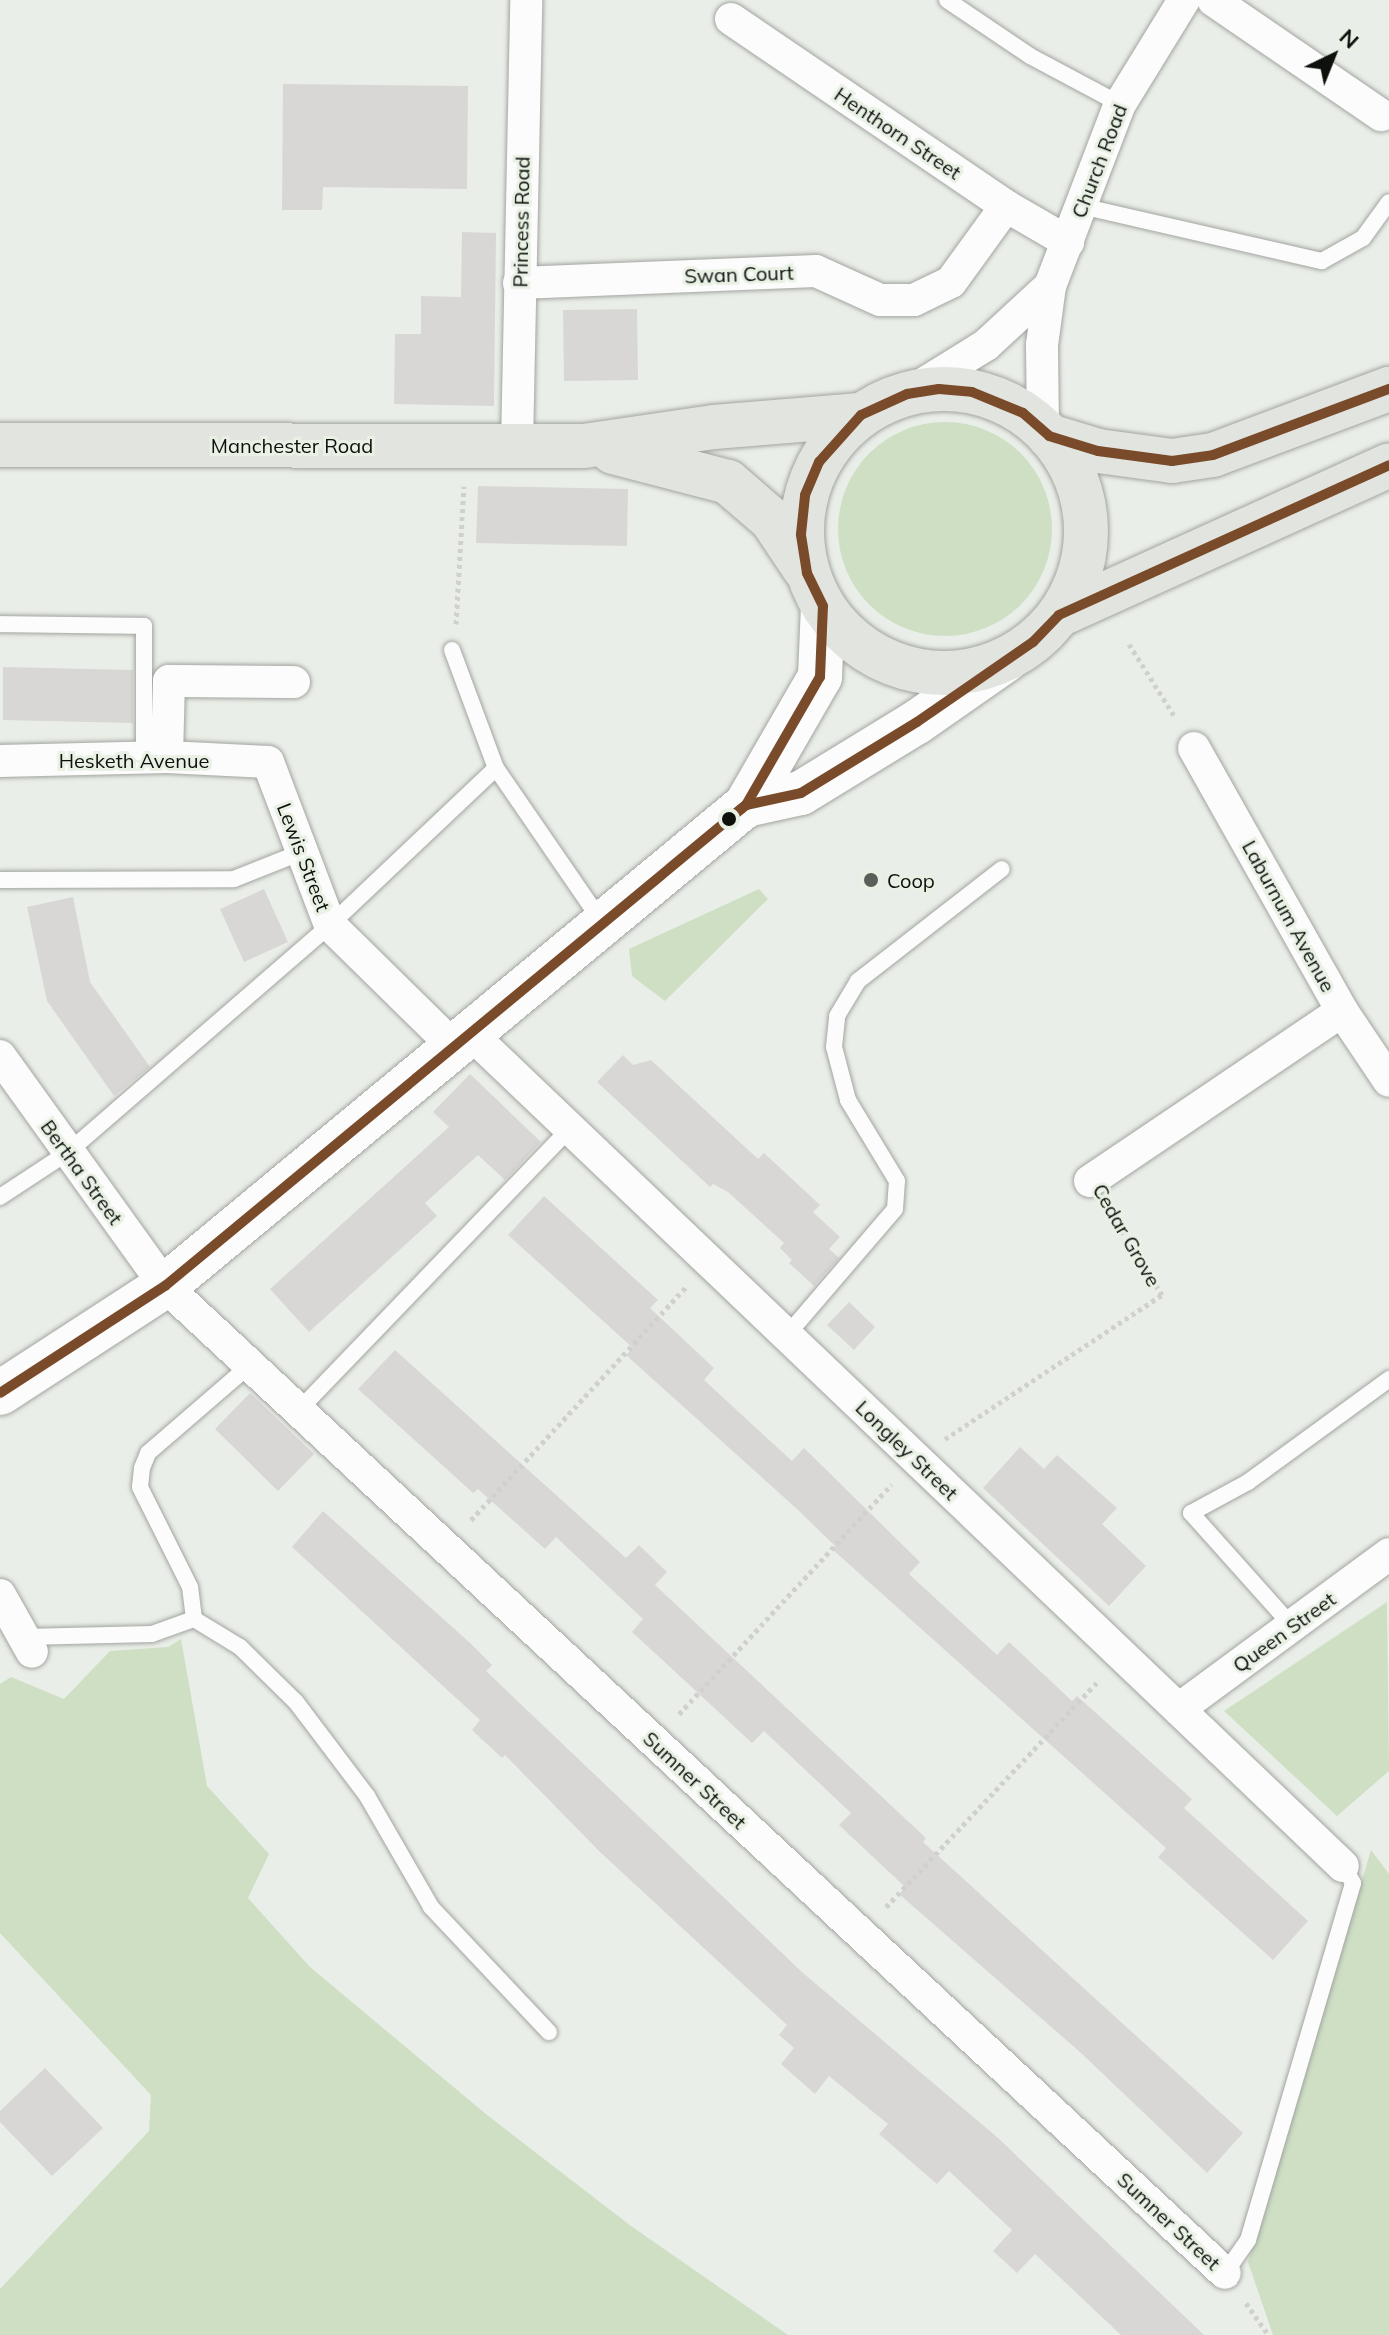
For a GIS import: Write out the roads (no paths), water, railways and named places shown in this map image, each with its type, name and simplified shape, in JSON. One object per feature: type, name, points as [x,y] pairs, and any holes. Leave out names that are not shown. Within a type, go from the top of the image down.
[{"type":"main road","points":[[0,1393],[165,1286],[601,921],[746,805],[820,677],[815,590],[801,534],[805,495],[819,462],[861,415],[907,394],[939,389],[972,392],[1001,401],[1046,432],[1098,451],[1172,461],[1213,455],[1389,389]]},
{"type":"main road","name":"Manchester Road","points":[[0,445],[584,446],[714,427],[861,415]]},
{"type":"main road","points":[[746,805],[801,793],[917,722],[1033,642],[1059,615],[1076,583],[1086,520],[1068,463],[1046,432]]},
{"type":"main road","name":"Manchester Road","points":[[584,446],[728,482],[772,520],[815,590]]},
{"type":"main road","points":[[1059,615],[1389,465]]},
{"type":"main road","points":[[815,590],[868,650],[913,671],[956,673],[1006,660]]},
{"type":"street","name":"Princess Road","points":[[517,445],[526,0]]},
{"type":"street","name":"Church Road","points":[[1046,432],[1041,359],[1050,286],[1120,104],[1184,0]]},
{"type":"street","points":[[1213,0],[1385,122]]},
{"type":"street","name":"Henthorn Street","points":[[731,19],[1006,206],[1068,242]]},
{"type":"street","name":"Swan Court","points":[[519,283],[816,271],[880,300],[914,300],[951,282],[1006,206]]},
{"type":"street","name":"Church Road","points":[[907,394],[986,345],[1050,286]]},
{"type":"street","points":[[156,757],[169,681],[294,682]]},
{"type":"street","name":"Laburnum Avenue","points":[[1194,748],[1342,1011],[1389,1081]]},
{"type":"street","name":"Hesketh Avenue","points":[[0,761],[156,757],[268,762]]},
{"type":"street","name":"Lewis Street","points":[[268,762],[330,925],[462,1040]]},
{"type":"street","name":"Cedar Grove","points":[[1090,1181],[1342,1011]]},
{"type":"street","name":"Longley Street","points":[[462,1040],[570,1128],[1343,1866]]},
{"type":"street","name":"Bertha Street","points":[[0,1056],[165,1286]]},
{"type":"street","name":"Sumner Street","points":[[165,1286],[1225,2273]]},
{"type":"street","name":"Queen Street","points":[[1179,1709],[1389,1554]]},
{"type":"street","points":[[0,1595],[28,1644]]},
{"type":"lane","points":[[947,0],[1030,56],[1120,104]]},
{"type":"lane","points":[[1081,206],[1322,261],[1363,238],[1389,202]]},
{"type":"lane","points":[[0,624],[144,626],[156,757]]},
{"type":"lane","points":[[452,650],[496,768],[601,921]]},
{"type":"lane","points":[[0,1197],[67,1153],[330,925],[496,768]]},
{"type":"lane","points":[[0,880],[234,879],[302,852]]},
{"type":"lane","points":[[787,1335],[895,1209],[897,1181],[848,1100],[834,1047],[837,1016],[858,981],[1002,869]]},
{"type":"lane","points":[[299,1410],[570,1128]]},
{"type":"lane","points":[[194,1619],[190,1587],[140,1487],[142,1468],[148,1453],[250,1365]]},
{"type":"lane","points":[[1293,1627],[1191,1513],[1248,1482],[1389,1379]]},
{"type":"lane","points":[[28,1644],[152,1634],[194,1619]]},
{"type":"lane","points":[[194,1619],[240,1647],[296,1702],[367,1796],[431,1907],[549,2032]]},
{"type":"lane","points":[[1225,2273],[1248,2240],[1353,1883],[1343,1866]]},
{"type":"place","name":"Coop","points":[[871,880]]}]
